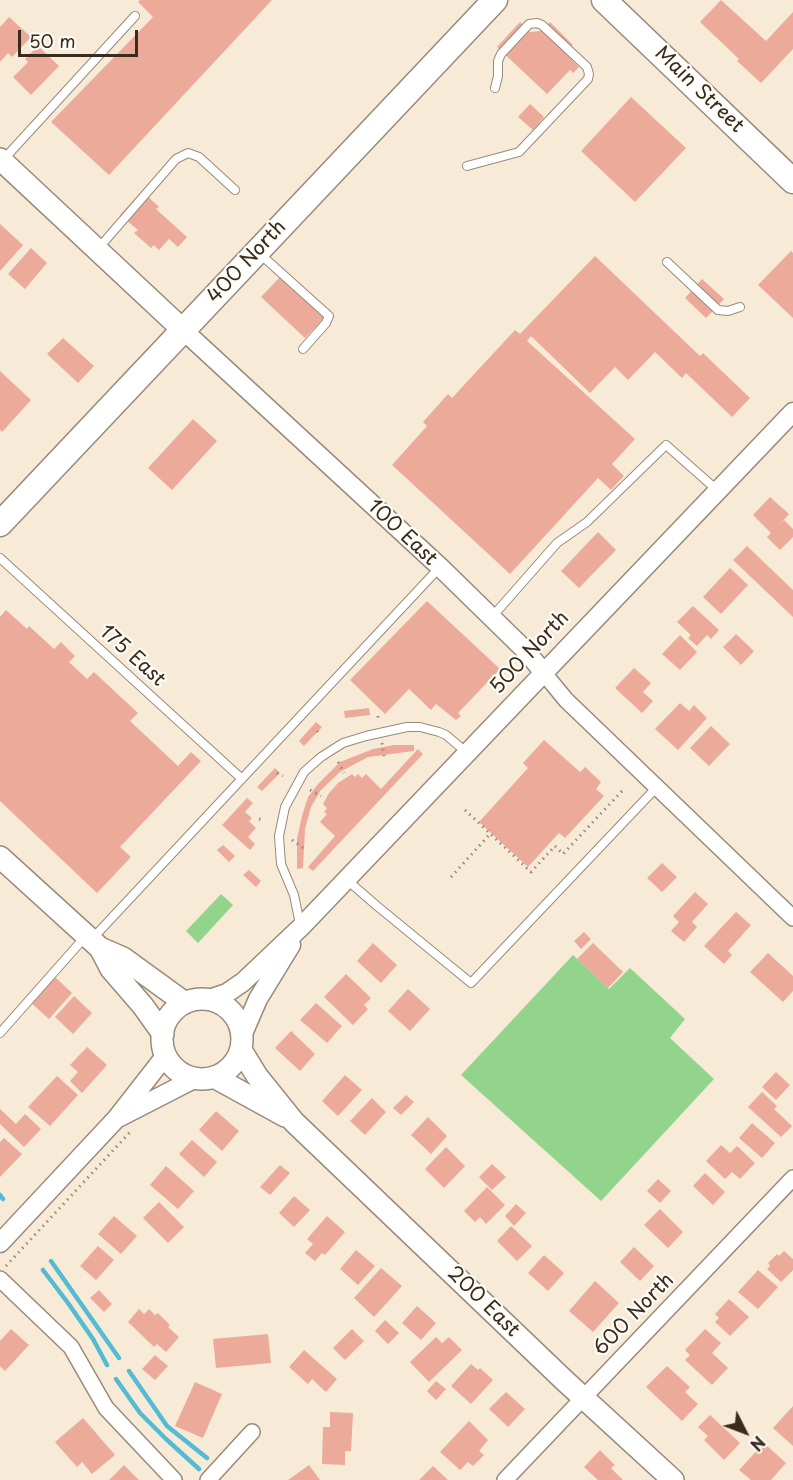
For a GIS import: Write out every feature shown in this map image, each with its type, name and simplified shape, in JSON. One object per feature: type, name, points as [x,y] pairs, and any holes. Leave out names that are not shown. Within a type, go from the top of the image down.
[{"type":"main road","name":"400 North","points":[[0,524],[495,0]]},
{"type":"main road","name":"Main Street","points":[[604,0],[793,181]]},
{"type":"main road","name":"100 East","points":[[1,160],[183,330]]},
{"type":"main road","points":[[0,858],[92,942],[163,1034]]},
{"type":"main road","points":[[92,942],[123,958],[185,1003]]},
{"type":"main road","points":[[197,999],[209,999],[233,1012],[240,1023],[242,1043],[236,1062],[226,1071],[204,1078],[177,1070],[166,1055],[163,1047],[163,1034],[166,1022],[174,1011],[185,1003],[197,999]]},
{"type":"main road","name":"200 East","points":[[242,1043],[257,1076],[294,1122],[583,1398],[673,1480]]},
{"type":"main road","name":"200 East","points":[[204,1078],[294,1122]]},
{"type":"street","name":"100 East","points":[[183,330],[440,567],[526,652],[566,700],[793,918]]},
{"type":"street","name":"500 North","points":[[209,999],[227,993],[243,982],[301,927],[793,412]]},
{"type":"street","name":"500 North","points":[[242,1043],[258,999],[301,927]]},
{"type":"street","points":[[0,1243],[116,1119],[166,1055]]},
{"type":"street","points":[[116,1119],[204,1078]]},
{"type":"street","name":"600 North","points":[[505,1480],[793,1178]]},
{"type":"street","points":[[1,1275],[70,1347],[106,1408],[174,1480]]},
{"type":"street","points":[[207,1480],[252,1432]]},
{"type":"lane","points":[[1,160],[135,16]]},
{"type":"lane","points":[[467,166],[519,152],[588,79],[589,74],[587,67],[542,26],[537,23],[529,24],[501,54],[495,88]]},
{"type":"lane","points":[[97,250],[176,159],[188,153],[199,157],[235,190]]},
{"type":"lane","points":[[257,252],[328,316],[326,323],[303,349]]},
{"type":"lane","points":[[667,262],[718,310],[728,311],[740,307]]},
{"type":"lane","points":[[491,617],[557,543],[587,522],[666,445],[717,490]]},
{"type":"lane","name":"175 East","points":[[0,558],[242,779]]},
{"type":"lane","points":[[0,1033],[92,942],[440,567]]},
{"type":"lane","points":[[301,927],[294,895],[281,864],[279,836],[285,807],[304,772],[321,757],[343,743],[407,727],[439,732],[466,752]]},
{"type":"lane","points":[[347,880],[471,982],[656,788]]},
{"type":"path","points":[[316,731],[320,735]]},
{"type":"path","points":[[382,743],[384,756]]},
{"type":"path","points":[[338,762],[344,773]]},
{"type":"path","points":[[278,773],[282,776]]},
{"type":"path","points":[[310,790],[321,796]]},
{"type":"path","points":[[465,810],[531,872],[555,846],[563,854],[623,790]]},
{"type":"path","points":[[259,819],[265,820]]},
{"type":"path","points":[[451,877],[490,834]]},
{"type":"path","points":[[292,840],[306,850]]},
{"type":"path","points":[[1,1275],[133,1130]]},
{"type":"green space","points":[[221,894],[233,905],[198,943],[186,931]]},
{"type":"green space","points":[[573,955],[609,989],[630,968],[685,1019],[670,1038],[714,1079],[601,1201],[461,1075]]},
{"type":"building","points":[[140,0],[272,0],[109,175],[51,122],[153,17],[138,2]]},
{"type":"building","points":[[721,0],[766,41],[793,12],[793,49],[761,83],[700,22]]},
{"type":"building","points":[[9,17],[31,37],[12,57],[8,53],[0,62],[0,27]]},
{"type":"building","points":[[520,22],[530,32],[541,31],[550,22],[573,45],[565,53],[579,67],[573,73],[570,70],[547,94],[497,47]]},
{"type":"building","points":[[38,46],[59,66],[31,95],[13,77],[28,62],[25,59]]},
{"type":"building","points":[[631,97],[686,148],[635,202],[581,151]]},
{"type":"building","points":[[530,104],[544,117],[533,130],[518,117]]},
{"type":"building","points":[[142,191],[159,207],[156,209],[187,237],[178,247],[169,239],[159,250],[154,245],[151,248],[134,233],[138,230],[120,215]]},
{"type":"building","points":[[0,224],[23,245],[0,271]]},
{"type":"building","points":[[31,248],[47,263],[25,289],[8,274]]},
{"type":"building","points":[[791,251],[793,253],[793,318],[758,285]]},
{"type":"building","points":[[595,256],[700,356],[703,353],[750,398],[732,417],[686,373],[682,378],[655,352],[628,380],[615,367],[590,393],[531,336],[527,341],[635,439],[612,464],[624,476],[611,490],[598,478],[510,574],[392,465],[427,426],[423,422],[448,394],[452,398],[515,330],[520,334]]},
{"type":"building","points":[[280,277],[324,318],[305,338],[261,297]]},
{"type":"building","points":[[702,279],[724,299],[706,318],[685,298]]},
{"type":"building","points":[[63,338],[94,366],[78,383],[47,354]]},
{"type":"building","points":[[0,371],[31,400],[2,432],[0,430]]},
{"type":"building","points":[[193,419],[217,441],[172,490],[148,468]]},
{"type":"building","points":[[770,497],[789,514],[778,526],[784,520],[793,529],[793,537],[780,550],[767,537],[771,533],[753,515]]},
{"type":"building","points":[[598,532],[616,550],[579,588],[561,571]]},
{"type":"building","points":[[747,546],[793,590],[793,617],[733,560]]},
{"type":"building","points":[[730,568],[748,585],[721,614],[703,597]]},
{"type":"building","points":[[427,601],[500,669],[458,713],[461,716],[456,720],[436,704],[431,710],[409,689],[385,714],[350,680]]},
{"type":"building","points":[[693,606],[719,630],[711,639],[707,635],[697,646],[688,638],[691,635],[677,622]]},
{"type":"building","points":[[6,610],[27,629],[29,626],[54,649],[61,642],[75,656],[69,662],[87,679],[94,672],[138,713],[130,721],[178,766],[191,752],[201,761],[120,847],[131,857],[97,893],[0,801],[0,617]]},
{"type":"building","points":[[736,634],[754,651],[741,665],[723,647]]},
{"type":"building","points":[[680,635],[697,652],[680,670],[662,654]]},
{"type":"building","points":[[634,668],[651,683],[643,692],[653,701],[642,713],[615,688]]},
{"type":"building","points":[[680,703],[689,711],[694,705],[707,718],[678,750],[655,729]]},
{"type":"building","points":[[369,708],[370,715],[345,718],[344,711]]},
{"type":"building","points":[[316,722],[322,727],[304,746],[299,741]]},
{"type":"building","points":[[711,726],[730,744],[709,766],[690,748]]},
{"type":"building","points":[[544,740],[580,772],[585,767],[601,782],[596,789],[604,796],[565,838],[559,833],[528,867],[479,822],[528,768],[523,763]]},
{"type":"building","points":[[394,745],[414,745],[414,751],[368,757],[340,772],[321,790],[311,807],[305,829],[303,868],[297,869],[297,839],[302,816],[308,797],[318,784],[340,762],[373,749]]},
{"type":"building","points":[[418,749],[423,754],[313,871],[308,867],[335,836],[320,822],[327,814],[324,812],[327,808],[323,804],[338,783],[352,774],[355,777],[358,774],[362,778],[366,774],[381,789]]},
{"type":"building","points":[[275,768],[280,773],[262,791],[257,787]]},
{"type":"building","points":[[247,798],[253,803],[245,812],[252,818],[249,821],[256,828],[248,837],[255,844],[250,850],[222,825]]},
{"type":"building","points":[[223,845],[235,856],[229,862],[217,850]]},
{"type":"building","points":[[662,863],[677,877],[662,892],[647,878]]},
{"type":"building","points":[[249,870],[261,881],[256,887],[243,875]]},
{"type":"building","points":[[695,892],[708,904],[692,922],[697,927],[684,942],[671,931],[679,922],[673,916]]},
{"type":"building","points":[[736,912],[751,925],[728,951],[732,955],[724,964],[704,946]]},
{"type":"building","points":[[584,932],[591,939],[581,949],[574,941]]},
{"type":"building","points":[[373,943],[397,965],[381,983],[357,961]]},
{"type":"building","points":[[593,943],[623,972],[608,988],[577,959]]},
{"type":"building","points":[[768,953],[793,976],[793,991],[783,1002],[750,972]]},
{"type":"building","points":[[346,974],[371,998],[364,1005],[368,1009],[353,1025],[324,997]]},
{"type":"building","points":[[53,975],[72,993],[49,1019],[29,1001]]},
{"type":"building","points":[[408,989],[430,1009],[410,1031],[388,1011]]},
{"type":"building","points":[[74,996],[92,1013],[73,1034],[55,1017]]},
{"type":"building","points":[[316,1003],[342,1026],[327,1043],[300,1020]]},
{"type":"building","points":[[291,1031],[315,1054],[300,1071],[275,1048]]},
{"type":"building","points":[[87,1047],[107,1065],[82,1093],[70,1081],[78,1072],[70,1065]]},
{"type":"building","points":[[776,1072],[790,1085],[776,1100],[762,1087]]},
{"type":"building","points":[[345,1075],[362,1090],[338,1116],[322,1101]]},
{"type":"building","points":[[57,1076],[78,1095],[50,1126],[28,1107]]},
{"type":"building","points":[[762,1092],[777,1106],[774,1109],[792,1126],[781,1137],[748,1107]]},
{"type":"building","points":[[406,1095],[414,1102],[401,1115],[393,1108]]},
{"type":"building","points":[[372,1098],[386,1112],[365,1135],[350,1121]]},
{"type":"building","points":[[0,1109],[16,1124],[25,1114],[41,1129],[24,1147],[0,1124]]},
{"type":"building","points":[[216,1111],[239,1131],[222,1151],[199,1130]]},
{"type":"building","points":[[428,1117],[447,1136],[431,1154],[411,1135]]},
{"type":"building","points":[[752,1123],[775,1143],[762,1158],[739,1138]]},
{"type":"building","points":[[4,1138],[22,1154],[0,1177],[0,1142]]},
{"type":"building","points":[[192,1140],[217,1162],[204,1177],[179,1154]]},
{"type":"building","points":[[721,1145],[730,1153],[737,1146],[755,1163],[740,1179],[732,1172],[725,1179],[706,1161]]},
{"type":"building","points":[[446,1147],[465,1166],[444,1188],[425,1169]]},
{"type":"building","points":[[492,1164],[506,1177],[492,1190],[479,1177]]},
{"type":"building","points":[[280,1165],[290,1173],[270,1195],[260,1187]]},
{"type":"building","points":[[166,1166],[194,1191],[178,1209],[150,1185]]},
{"type":"building","points":[[705,1173],[725,1192],[713,1205],[693,1186]]},
{"type":"building","points":[[658,1179],[671,1191],[660,1203],[647,1191]]},
{"type":"building","points":[[487,1187],[505,1205],[486,1224],[480,1217],[475,1222],[464,1211]]},
{"type":"building","points":[[294,1196],[310,1210],[294,1227],[279,1213]]},
{"type":"building","points":[[159,1202],[184,1227],[168,1243],[143,1218]]},
{"type":"building","points":[[516,1204],[526,1213],[514,1226],[505,1216]]},
{"type":"building","points":[[660,1209],[683,1232],[668,1248],[644,1225]]},
{"type":"building","points":[[114,1216],[137,1236],[121,1254],[98,1234]]},
{"type":"building","points":[[327,1216],[345,1232],[325,1255],[322,1253],[315,1261],[305,1253],[313,1244],[307,1239]]},
{"type":"building","points":[[511,1226],[532,1246],[517,1261],[497,1241]]},
{"type":"building","points":[[98,1246],[114,1260],[96,1280],[80,1266]]},
{"type":"building","points":[[634,1247],[654,1266],[640,1281],[620,1262]]},
{"type":"building","points":[[356,1250],[375,1266],[358,1285],[340,1269]]},
{"type":"building","points":[[784,1251],[793,1259],[793,1270],[781,1282],[767,1269],[770,1266],[768,1263]]},
{"type":"building","points":[[544,1255],[564,1273],[548,1291],[528,1273]]},
{"type":"building","points":[[381,1268],[402,1286],[374,1317],[354,1298]]},
{"type":"building","points":[[758,1270],[778,1287],[758,1309],[738,1292]]},
{"type":"building","points":[[595,1281],[619,1303],[593,1332],[569,1311]]},
{"type":"building","points":[[99,1290],[112,1304],[104,1312],[90,1298]]},
{"type":"building","points":[[729,1299],[749,1317],[730,1336],[715,1322],[719,1318],[715,1314]]},
{"type":"building","points":[[417,1306],[436,1323],[421,1340],[402,1323]]},
{"type":"building","points":[[139,1309],[144,1314],[149,1309],[155,1315],[158,1313],[179,1337],[166,1352],[157,1344],[154,1347],[128,1322]]},
{"type":"building","points":[[385,1320],[399,1333],[388,1344],[375,1331]]},
{"type":"building","points":[[11,1329],[29,1345],[5,1371],[0,1366],[0,1341]]},
{"type":"building","points":[[352,1329],[364,1341],[345,1360],[333,1348]]},
{"type":"building","points":[[705,1329],[721,1343],[712,1353],[728,1368],[712,1385],[685,1360],[690,1355],[685,1350]]},
{"type":"building","points":[[268,1334],[271,1363],[216,1368],[213,1339]]},
{"type":"building","points":[[436,1337],[442,1343],[449,1337],[462,1350],[429,1382],[410,1362]]},
{"type":"building","points":[[304,1350],[337,1379],[326,1392],[312,1379],[308,1384],[289,1367]]},
{"type":"building","points":[[155,1355],[168,1366],[155,1380],[142,1369]]},
{"type":"building","points":[[471,1364],[478,1370],[480,1368],[493,1380],[471,1404],[451,1386]]},
{"type":"building","points":[[667,1366],[690,1387],[685,1392],[698,1404],[682,1421],[646,1387]]},
{"type":"building","points":[[436,1381],[446,1389],[436,1400],[427,1391]]},
{"type":"building","points":[[195,1382],[222,1394],[203,1438],[175,1426]]},
{"type":"building","points":[[506,1392],[525,1409],[508,1427],[489,1409]]},
{"type":"building","points":[[793,1406],[793,1446],[773,1428]]},
{"type":"building","points":[[330,1412],[353,1413],[351,1451],[345,1451],[345,1465],[322,1464],[323,1427],[330,1427]]},
{"type":"building","points":[[710,1415],[740,1443],[724,1460],[704,1440],[708,1436],[698,1427]]},
{"type":"building","points":[[83,1418],[115,1455],[92,1474],[82,1462],[77,1467],[55,1442]]},
{"type":"building","points":[[469,1421],[488,1440],[479,1451],[484,1455],[473,1466],[468,1462],[460,1470],[440,1452]]},
{"type":"building","points":[[764,1443],[786,1463],[771,1480],[751,1480],[739,1470]]},
{"type":"building","points":[[600,1450],[615,1465],[611,1468],[623,1480],[598,1480],[584,1467]]},
{"type":"building","points":[[124,1465],[139,1480],[109,1480]]},
{"type":"building","points":[[309,1465],[320,1480],[288,1480]]},
{"type":"building","points":[[433,1466],[448,1480],[419,1480]]},
{"type":"waterway","points":[[0,1195],[3,1199]]},
{"type":"waterway","points":[[51,1261],[119,1358]]},
{"type":"waterway","points":[[43,1270],[93,1339],[107,1365]]},
{"type":"waterway","points":[[129,1371],[167,1426],[207,1458]]},
{"type":"waterway","points":[[116,1379],[140,1413],[199,1469]]}]
